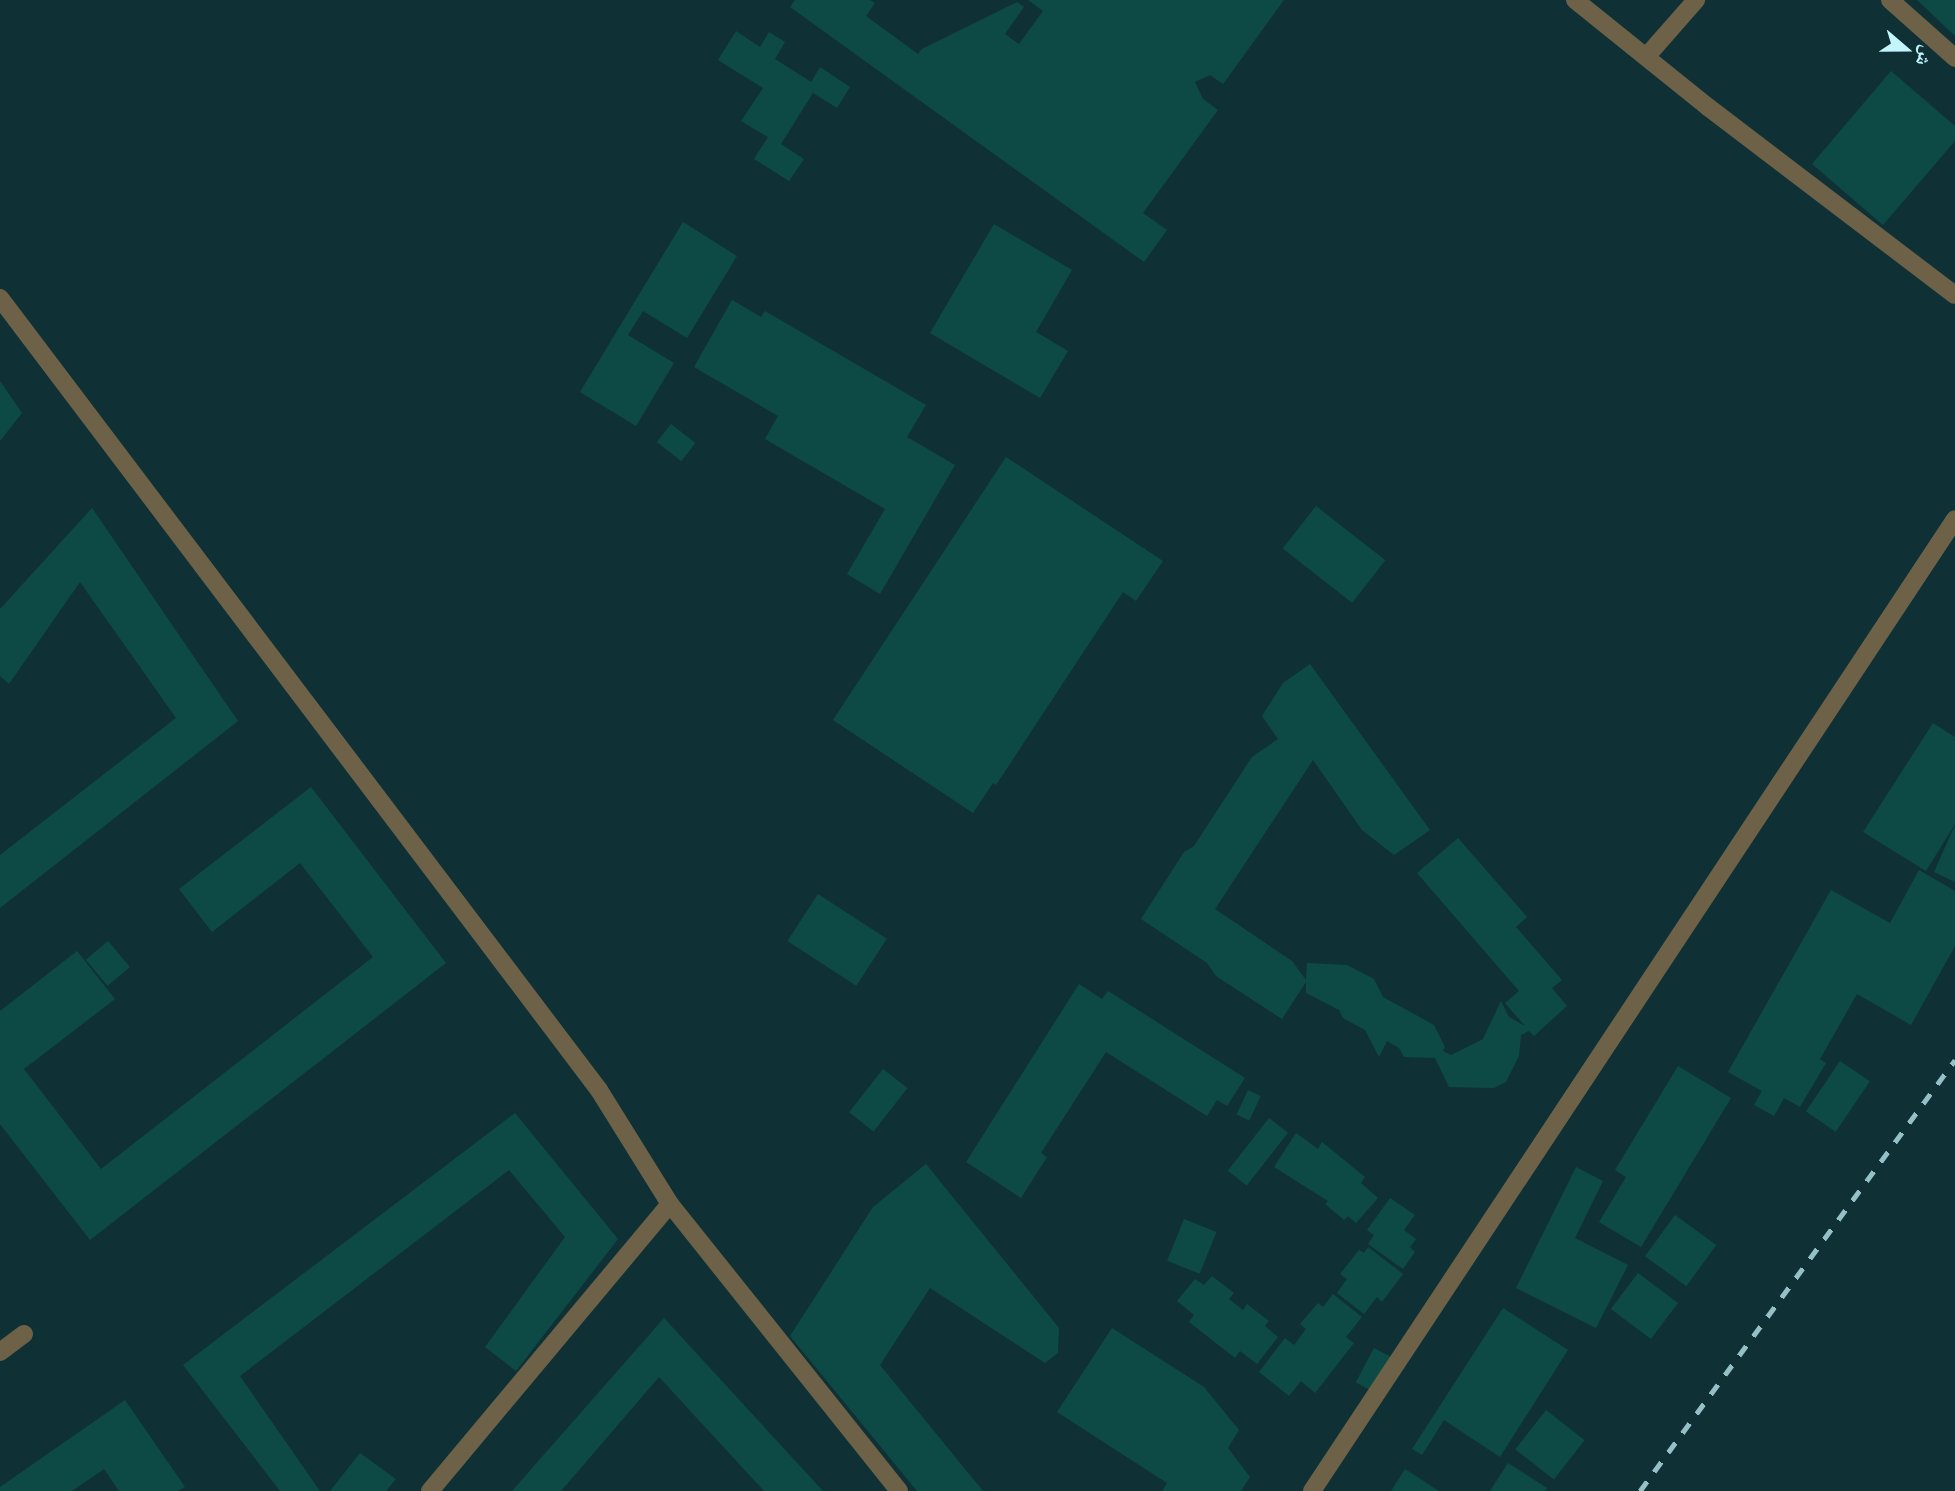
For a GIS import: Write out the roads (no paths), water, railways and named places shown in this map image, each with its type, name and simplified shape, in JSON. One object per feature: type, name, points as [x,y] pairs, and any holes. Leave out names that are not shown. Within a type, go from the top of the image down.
[{"type":"street","points":[[1575,0],[1955,295]]},
{"type":"street","points":[[1646,57],[1696,0]]},
{"type":"street","points":[[1890,0],[1955,58]]},
{"type":"street","points":[[0,298],[599,1090],[670,1204],[896,1490]]},
{"type":"street","points":[[1312,1491],[1955,519]]},
{"type":"street","points":[[430,1491],[670,1204]]},
{"type":"street","points":[[0,1352],[24,1334]]},
{"type":"railway","points":[[1640,1491],[1955,1060]]}]
